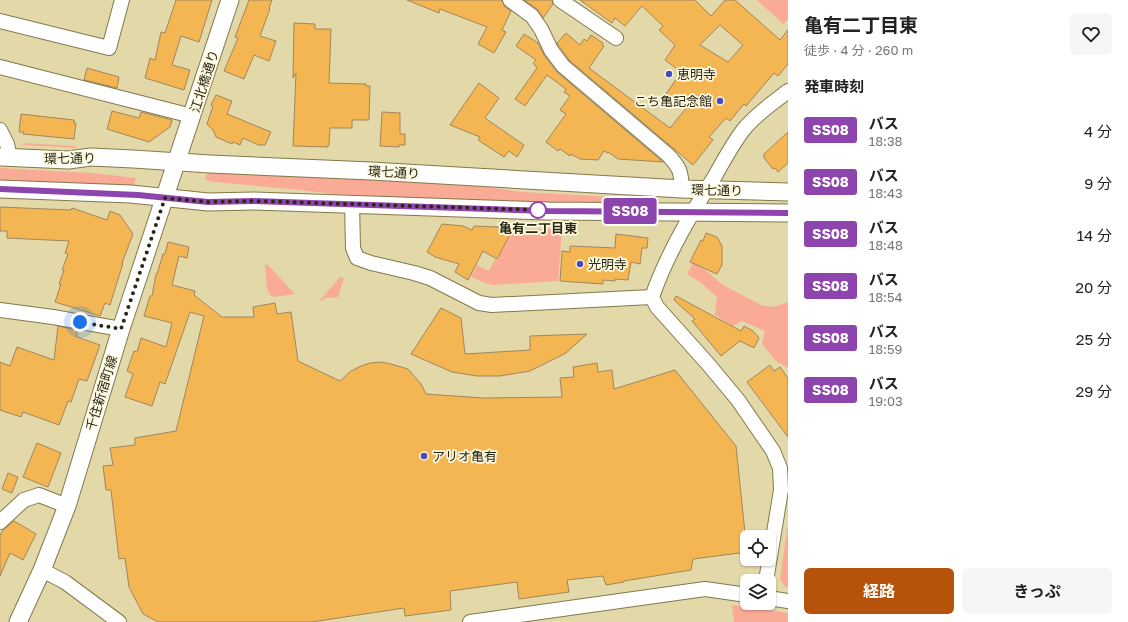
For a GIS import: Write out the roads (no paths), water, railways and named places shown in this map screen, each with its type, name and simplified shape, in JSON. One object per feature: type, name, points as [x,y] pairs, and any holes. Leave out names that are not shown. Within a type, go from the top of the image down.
[{"type":"main road","name":"江北橋通り","points":[[177,162],[230,0]]},
{"type":"main road","name":"環七通り","points":[[5,157],[68,160],[91,157],[682,189],[788,192]]},
{"type":"main road","name":"千住新宿町線","points":[[18,622],[42,570],[67,506],[121,329],[177,162]]},
{"type":"main road","name":"環七通り","points":[[0,189],[131,194],[208,202],[254,201],[352,203],[548,211],[788,213]]},
{"type":"street","points":[[0,21],[109,48],[122,0]]},
{"type":"street","points":[[510,0],[532,16],[541,29],[551,50],[563,66],[668,155],[678,166],[682,189]]},
{"type":"street","points":[[560,0],[575,4],[616,38]]},
{"type":"street","points":[[0,67],[192,116]]},
{"type":"street","points":[[767,574],[784,469],[738,400],[657,307],[652,297],[660,274],[692,212],[744,129],[765,109],[788,91]]},
{"type":"street","points":[[0,130],[7,144],[5,157]]},
{"type":"street","points":[[352,203],[353,248],[357,258],[430,278],[479,303],[492,305],[652,297]]},
{"type":"street","points":[[0,310],[53,316],[121,329]]},
{"type":"street","points":[[0,522],[24,500],[39,495],[67,506]]},
{"type":"street","points":[[42,570],[65,582],[119,622]]},
{"type":"street","points":[[470,622],[705,589],[740,594]]},
{"type":"street","points":[[776,599],[788,601]]},
{"type":"place","name":"恵明寺","points":[[669,74]]},
{"type":"place","name":"こち亀記念館","points":[[720,101]]},
{"type":"place","name":"亀有二丁目東","points":[[538,210]]},
{"type":"place","name":"光明寺","points":[[580,264]]},
{"type":"place","name":"アリオ亀有","points":[[424,456]]}]
